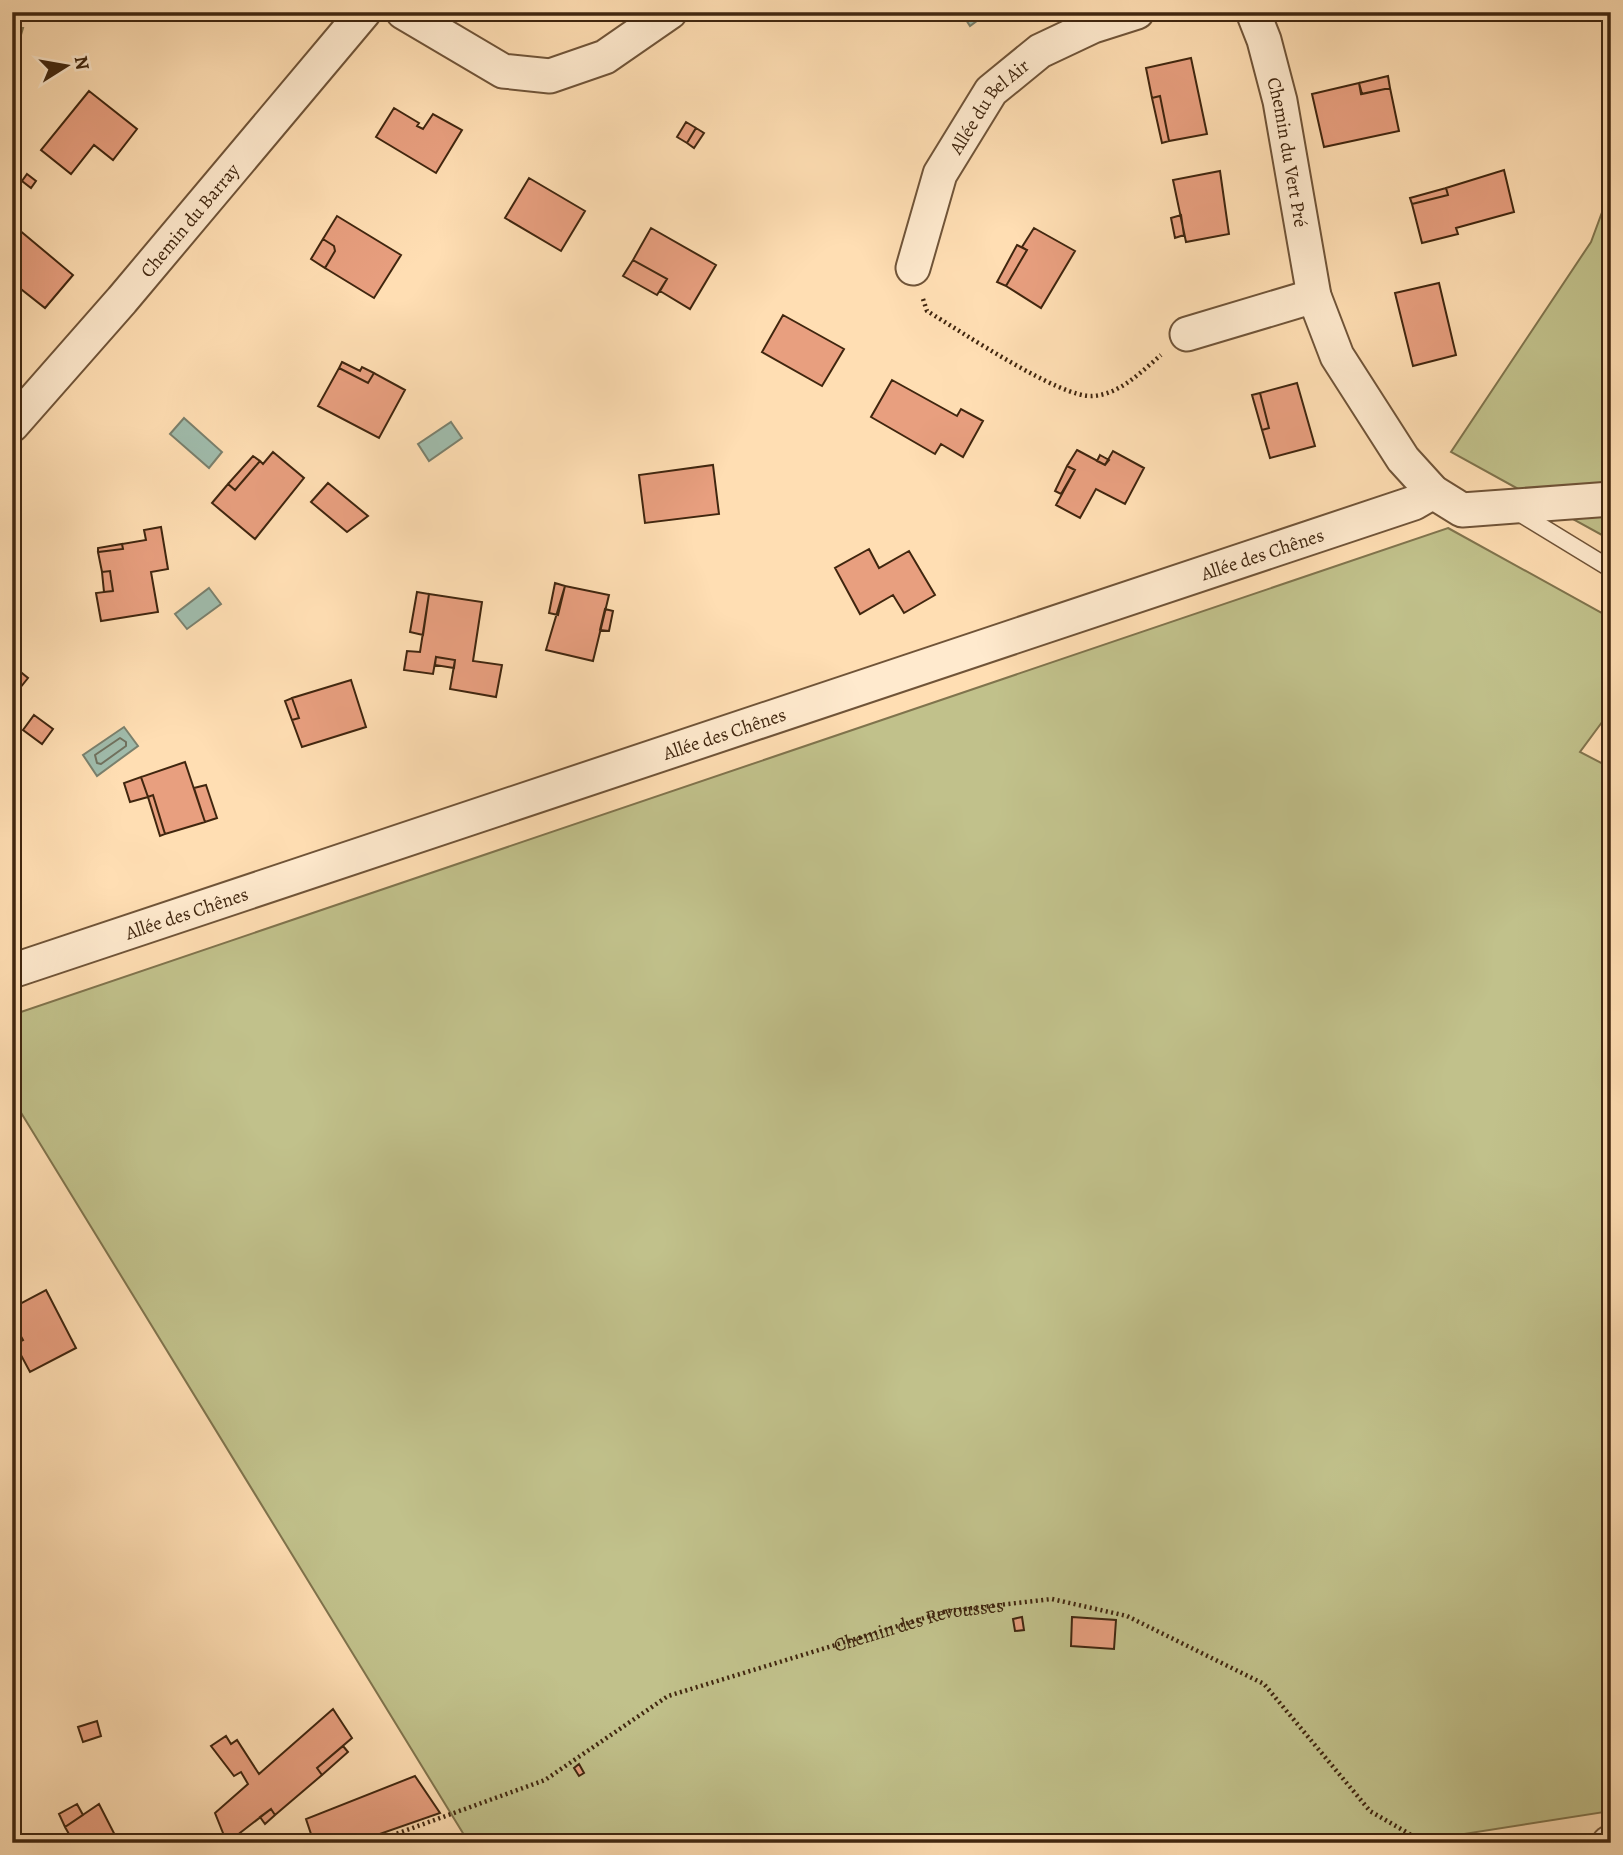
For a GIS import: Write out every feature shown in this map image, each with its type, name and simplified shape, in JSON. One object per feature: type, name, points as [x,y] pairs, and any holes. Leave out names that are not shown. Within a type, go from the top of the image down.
[{"type":"street","name":"Chemin du Barray","points":[[12,425],[122,300],[364,12]]},
{"type":"street","points":[[403,12],[503,71],[550,76],[606,57],[670,12]]},
{"type":"street","name":"Allée du Bel Air","points":[[913,268],[940,174],[991,90],[1040,51],[1093,26],[1137,12]]},
{"type":"street","name":"Chemin du Vert Pré","points":[[1253,12],[1265,40],[1280,101],[1314,296],[1337,356],[1403,459],[1433,492],[1462,510],[1611,499]]},
{"type":"street","points":[[1187,334],[1314,296]]},
{"type":"street","name":"Allée des Chênes","points":[[12,971],[1414,503],[1433,492]]},
{"type":"lane","points":[[1508,506],[1611,569]]},
{"type":"path","points":[[913,268],[927,311],[1055,386],[1092,397],[1125,385],[1187,334]]},
{"type":"path","name":"Chemin des Revousses","points":[[371,1843],[545,1780],[668,1696],[947,1611],[1052,1599],[1128,1616],[1264,1684],[1370,1811],[1425,1843]]},
{"type":"green space","points":[[12,28],[23,28],[12,66]]},
{"type":"green space","points":[[1611,188],[1611,540],[1451,452],[1591,242]]},
{"type":"green space","points":[[1448,528],[1611,618],[1611,710],[1580,752],[1611,768],[1611,1811],[1438,1838],[1438,1843],[469,1843],[12,1098],[12,1015]]},
{"type":"water","points":[[961,12],[989,12],[970,26]]},
{"type":"water","points":[[184,418],[222,452],[209,468],[170,434]]},
{"type":"water","points":[[451,422],[462,438],[429,461],[418,444]]},
{"type":"water","points":[[209,588],[221,604],[187,629],[175,614]]},
{"type":"water","points":[[124,727],[138,746],[97,776],[83,755]]},
{"type":"building","points":[[1191,58],[1207,134],[1169,141],[1160,96],[1152,98],[1146,68]]},
{"type":"building","points":[[1388,76],[1390,88],[1362,94],[1359,83]]},
{"type":"building","points":[[1359,83],[1361,94],[1390,88],[1399,131],[1324,147],[1312,94]]},
{"type":"building","points":[[89,91],[137,129],[113,160],[94,145],[71,174],[41,150]]},
{"type":"building","points":[[1160,96],[1169,141],[1162,143],[1152,98]]},
{"type":"building","points":[[394,108],[419,123],[417,126],[423,129],[433,114],[462,130],[436,173],[376,137]]},
{"type":"building","points":[[686,122],[696,128],[687,143],[677,137]]},
{"type":"building","points":[[696,128],[704,133],[694,148],[687,143]]},
{"type":"building","points":[[1504,170],[1514,212],[1456,228],[1458,234],[1422,243],[1412,204],[1448,195],[1446,188]]},
{"type":"building","points":[[1220,171],[1229,234],[1186,242],[1173,180]]},
{"type":"building","points":[[27,174],[36,181],[31,188],[22,181]]},
{"type":"building","points":[[529,178],[585,211],[561,251],[505,218]]},
{"type":"building","points":[[1446,188],[1448,195],[1412,204],[1410,198]]},
{"type":"building","points":[[1181,215],[1184,235],[1175,238],[1171,218]]},
{"type":"building","points":[[337,216],[401,255],[374,298],[325,268],[335,251],[334,246],[323,239]]},
{"type":"building","points":[[12,224],[73,275],[45,308],[12,282]]},
{"type":"building","points":[[651,228],[716,265],[690,309],[660,291],[667,279],[633,260]]},
{"type":"building","points":[[1034,228],[1075,251],[1041,308],[1006,286],[1027,250],[1022,247]]},
{"type":"building","points":[[323,239],[334,246],[335,251],[325,268],[311,259]]},
{"type":"building","points":[[1017,245],[1027,250],[1006,286],[997,282]]},
{"type":"building","points":[[633,260],[667,279],[657,295],[623,276]]},
{"type":"building","points":[[1439,283],[1456,355],[1413,366],[1395,293]]},
{"type":"building","points":[[783,315],[844,349],[822,386],[762,352]]},
{"type":"building","points":[[342,362],[360,371],[362,367],[374,373],[368,383],[339,368]]},
{"type":"building","points":[[339,368],[368,383],[374,373],[405,390],[379,438],[318,406]]},
{"type":"building","points":[[892,380],[957,416],[961,409],[983,421],[963,457],[941,444],[935,454],[871,417]]},
{"type":"building","points":[[1297,383],[1315,446],[1270,458],[1262,430],[1269,428],[1260,393]]},
{"type":"building","points":[[1260,393],[1269,428],[1262,430],[1252,395]]},
{"type":"building","points":[[1077,450],[1105,465],[1113,451],[1144,468],[1125,504],[1096,489],[1080,518],[1056,505],[1075,470],[1067,466]]},
{"type":"building","points":[[273,452],[304,478],[255,539],[212,503],[228,484],[235,490],[260,461],[263,464]]},
{"type":"building","points":[[1100,455],[1109,460],[1105,465],[1097,461]]},
{"type":"building","points":[[253,456],[260,461],[235,490],[228,484]]},
{"type":"building","points":[[713,465],[719,514],[645,523],[639,475]]},
{"type":"building","points":[[1067,466],[1075,470],[1061,494],[1055,491]]},
{"type":"building","points":[[328,483],[368,516],[347,532],[311,502]]},
{"type":"building","points":[[161,527],[168,569],[151,572],[158,612],[101,621],[96,593],[113,591],[110,571],[102,572],[98,552],[123,549],[122,544],[146,540],[144,530]]},
{"type":"building","points":[[122,544],[123,549],[98,552],[98,548]]},
{"type":"building","points":[[869,549],[879,568],[909,551],[935,595],[904,613],[893,595],[860,614],[835,568]]},
{"type":"building","points":[[110,571],[113,591],[104,592],[102,572]]},
{"type":"building","points":[[555,583],[565,586],[558,615],[549,613]]},
{"type":"building","points":[[565,586],[609,595],[593,661],[546,650]]},
{"type":"building","points":[[417,592],[429,594],[423,635],[410,632]]},
{"type":"building","points":[[429,594],[482,602],[473,661],[502,665],[496,697],[450,689],[455,660],[436,657],[433,674],[404,670],[407,651],[420,652]]},
{"type":"building","points":[[605,609],[613,611],[609,631],[600,630]]},
{"type":"building","points":[[436,657],[455,660],[454,668],[435,665]]},
{"type":"building","points":[[12,665],[28,678],[12,698]]},
{"type":"building","points":[[351,680],[366,727],[302,747],[292,720],[299,718],[292,698]]},
{"type":"building","points":[[292,698],[299,718],[292,720],[285,701]]},
{"type":"building","points":[[34,715],[53,729],[42,744],[23,730]]},
{"type":"building","points":[[185,762],[205,822],[165,834],[153,795],[148,797],[141,777]]},
{"type":"building","points":[[141,777],[148,797],[130,802],[124,783]]},
{"type":"building","points":[[206,785],[217,818],[205,822],[194,788]]},
{"type":"building","points":[[153,795],[165,834],[160,836],[148,797]]},
{"type":"building","points":[[46,1290],[76,1348],[30,1372],[15,1344],[23,1340],[12,1320],[12,1308]]},
{"type":"building","points":[[12,1320],[23,1340],[15,1344],[12,1338]]},
{"type":"building","points":[[1022,1617],[1024,1630],[1015,1631],[1013,1619]]},
{"type":"building","points":[[1072,1617],[1116,1620],[1114,1649],[1071,1646]]},
{"type":"building","points":[[333,1709],[352,1738],[317,1768],[322,1775],[275,1815],[271,1809],[227,1843],[215,1813],[248,1784],[241,1772],[234,1776],[211,1746],[226,1736],[231,1744],[237,1740],[259,1774]]},
{"type":"building","points":[[97,1721],[101,1736],[83,1742],[78,1727]]},
{"type":"building","points":[[343,1746],[348,1752],[322,1775],[317,1768]]},
{"type":"building","points":[[579,1764],[584,1773],[579,1776],[574,1768]]},
{"type":"building","points":[[415,1776],[440,1813],[354,1843],[314,1843],[306,1819]]},
{"type":"building","points":[[77,1804],[83,1815],[65,1827],[59,1814]]},
{"type":"building","points":[[99,1804],[119,1843],[74,1843],[65,1827]]},
{"type":"building","points":[[271,1809],[275,1815],[265,1824],[260,1817]]},
{"type":"building","points":[[55,1836],[59,1843],[40,1843]]}]
